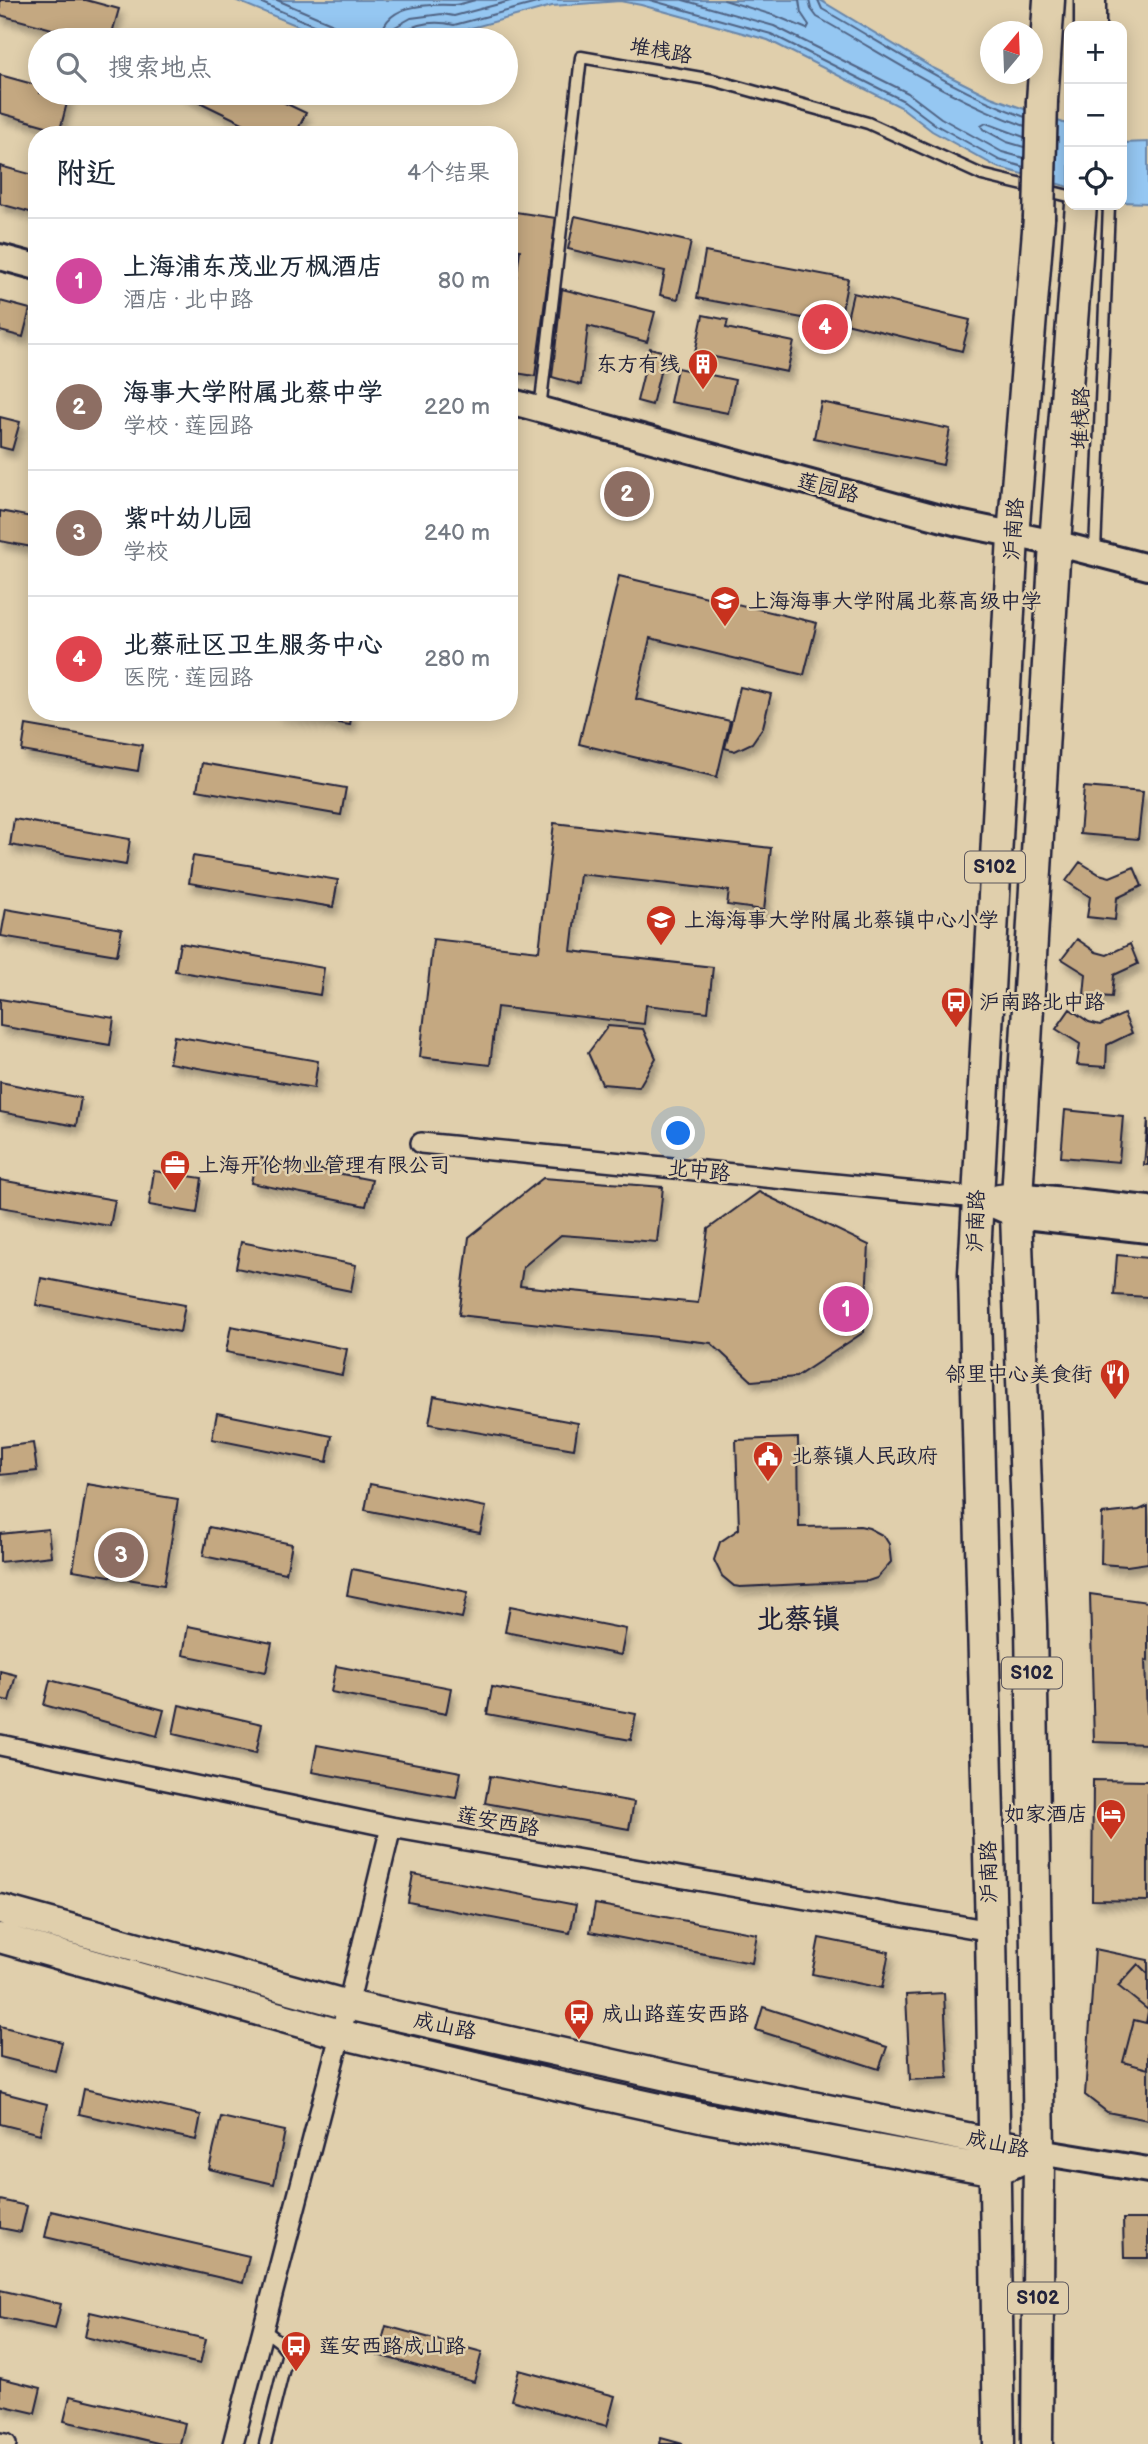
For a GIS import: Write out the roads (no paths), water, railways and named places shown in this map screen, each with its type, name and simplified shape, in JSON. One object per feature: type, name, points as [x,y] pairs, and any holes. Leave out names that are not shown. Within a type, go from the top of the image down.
[{"type":"main road","name":"沪南路","points":[[999,2444],[991,1931],[974,1274],[1013,536],[1039,218],[1042,101],[1049,0]]},
{"type":"main road","points":[[1090,0],[1090,21]]},
{"type":"main road","name":"沪南路","points":[[1037,2444],[1039,2152],[1031,1624],[1016,1205],[1055,543],[1080,217]]},
{"type":"main road","name":"成山路","points":[[0,1909],[348,2005],[702,2084],[995,2157]]},
{"type":"main road","name":"成山路","points":[[0,1938],[340,2034],[705,2118],[995,2157],[1039,2152]]},
{"type":"street","points":[[0,257],[28,265]]},
{"type":"street","name":"莲园路","points":[[518,404],[958,523],[1095,552],[1148,567]]},
{"type":"street","name":"北中路","points":[[421,1143],[977,1198],[1148,1230]]},
{"type":"street","name":"北中路","points":[[1016,1205],[1148,1209]]},
{"type":"street","name":"莲安西路","points":[[0,1745],[391,1827],[991,1931]]},
{"type":"street","points":[[233,2444],[348,2005],[391,1827]]},
{"type":"street","points":[[1039,2152],[1148,2170]]},
{"type":"street","points":[[0,2442],[6,2444]]},
{"type":"lane","name":"堆栈路","points":[[540,410],[581,57],[713,79],[868,123],[982,175],[1064,195]]},
{"type":"lane","name":"堆栈路","points":[[1095,552],[1109,210]]},
{"type":"lane","points":[[263,2329],[281,2342],[288,2352],[265,2444]]},
{"type":"water","points":[[235,0],[820,0],[933,68],[991,97],[1064,123],[1064,186],[997,167],[932,131],[901,107],[768,40],[641,5],[620,1],[552,6],[471,28],[303,28]]},
{"type":"water","points":[[1148,142],[1148,203],[1127,202],[1127,143]]},
{"type":"place","name":"北蔡社区卫生服务中心","points":[[825,327]]},
{"type":"place","name":"东方有线","points":[[703,391]]},
{"type":"place","name":"海事大学附属北蔡中学","points":[[627,494]]},
{"type":"place","name":"上海海事大学附属北蔡高级中学","points":[[725,628]]},
{"type":"place","name":"上海海事大学附属北蔡镇中心小学","points":[[661,947]]},
{"type":"place","name":"沪南路北中路","points":[[956,1029]]},
{"type":"place","name":"上海开伦物业管理有限公司","points":[[175,1192]]},
{"type":"place","name":"上海浦东茂业万枫酒店","points":[[846,1309]]},
{"type":"place","name":"邻里中心美食街","points":[[1115,1401]]},
{"type":"place","name":"北蔡镇人民政府","points":[[768,1483]]},
{"type":"place","name":"紫叶幼儿园","points":[[121,1555]]},
{"type":"place","name":"如家酒店","points":[[1111,1841]]},
{"type":"place","name":"成山路莲安西路","points":[[579,2041]]},
{"type":"place","name":"莲安西路成山路","points":[[296,2373]]},
{"type":"district","name":"北蔡镇","points":[[798,1619]]}]
